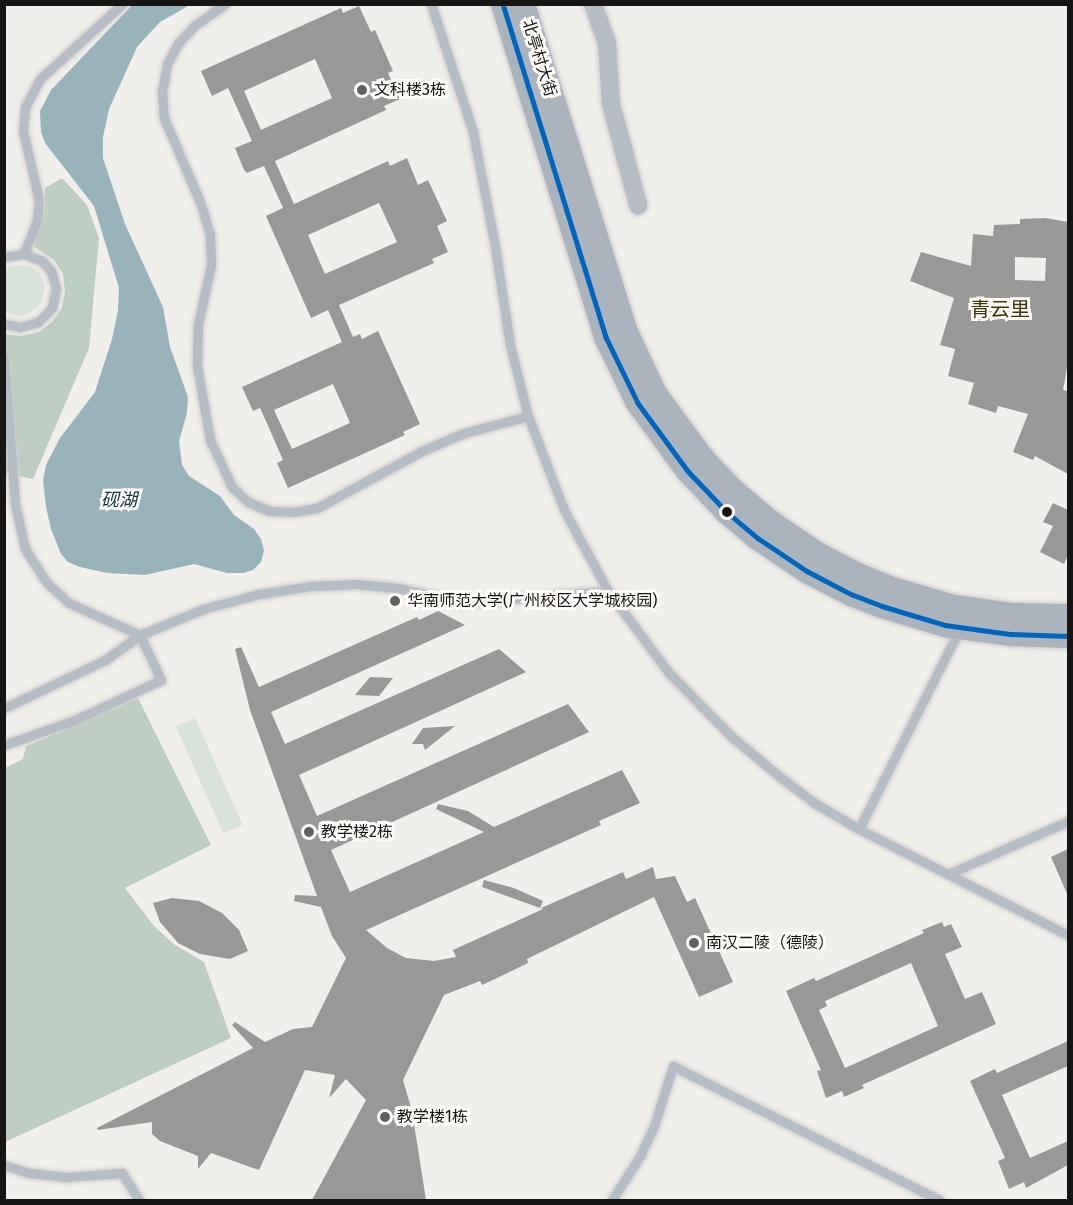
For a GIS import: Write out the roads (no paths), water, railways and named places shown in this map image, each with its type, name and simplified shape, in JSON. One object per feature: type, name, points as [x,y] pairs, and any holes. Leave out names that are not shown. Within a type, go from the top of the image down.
[{"type":"main road","name":"北亭村大街","points":[[502,4],[606,337],[638,403],[657,432],[717,502],[758,538],[790,560],[831,584],[882,606],[960,628],[1011,634],[1068,636]]},
{"type":"main road","name":"北亭村大街","points":[[523,4],[625,330],[655,394],[702,458],[736,494],[770,522],[817,554],[860,576],[889,588],[950,606],[1012,615],[1068,616]]},
{"type":"street","points":[[593,4],[607,43],[612,104],[638,205]]},
{"type":"lane","points":[[24,254],[37,220],[39,200],[24,138],[25,107],[40,79],[122,4]]},
{"type":"lane","points":[[225,4],[196,24],[179,42],[167,64],[162,91],[164,118],[200,202],[210,236],[211,265],[198,324],[197,366],[210,440],[232,487],[248,502],[269,511],[292,512],[317,508],[424,450],[464,434],[528,416]]},
{"type":"lane","points":[[431,4],[472,132],[495,246],[510,345],[528,416],[564,510],[608,591],[669,673],[732,737],[808,798],[859,829],[1068,935]]},
{"type":"lane","points":[[4,257],[24,254],[42,261],[51,270],[56,283],[55,302],[44,318],[33,325],[20,327],[4,324]]},
{"type":"lane","points":[[4,357],[9,484],[25,549],[47,583],[69,603],[140,634],[161,680],[75,720],[4,745]]},
{"type":"lane","points":[[4,708],[105,660],[140,634],[231,600],[312,586],[381,586],[463,603],[608,591]]},
{"type":"lane","points":[[859,829],[960,628]]},
{"type":"lane","points":[[948,874],[1068,821]]},
{"type":"lane","points":[[612,1200],[640,1155],[654,1126],[673,1066],[939,1200]]},
{"type":"lane","points":[[4,1165],[30,1173],[65,1177],[122,1173],[140,1200]]},
{"type":"water","name":"砚湖","points":[[133,4],[190,5],[160,22],[137,47],[109,109],[103,137],[103,158],[125,224],[163,307],[170,347],[188,397],[187,413],[179,441],[182,465],[189,476],[220,496],[234,515],[254,529],[261,539],[264,551],[261,562],[253,570],[243,573],[227,573],[194,564],[145,575],[107,573],[80,567],[68,562],[61,554],[51,529],[46,507],[43,480],[46,465],[60,438],[95,392],[112,339],[118,311],[119,288],[94,206],[45,143],[41,132],[40,111],[51,90]]},
{"type":"place","name":"文科楼3栋","points":[[362,90]]},
{"type":"place","name":"华南师范大学(广州校区大学城校园)","points":[[395,601]]},
{"type":"place","name":"教学楼2栋","points":[[309,832]]},
{"type":"place","name":"南汉二陵（德陵）","points":[[694,943]]},
{"type":"place","name":"教学楼1栋","points":[[385,1117]]},
{"type":"district","name":"青云里","points":[[1000,309]]}]
